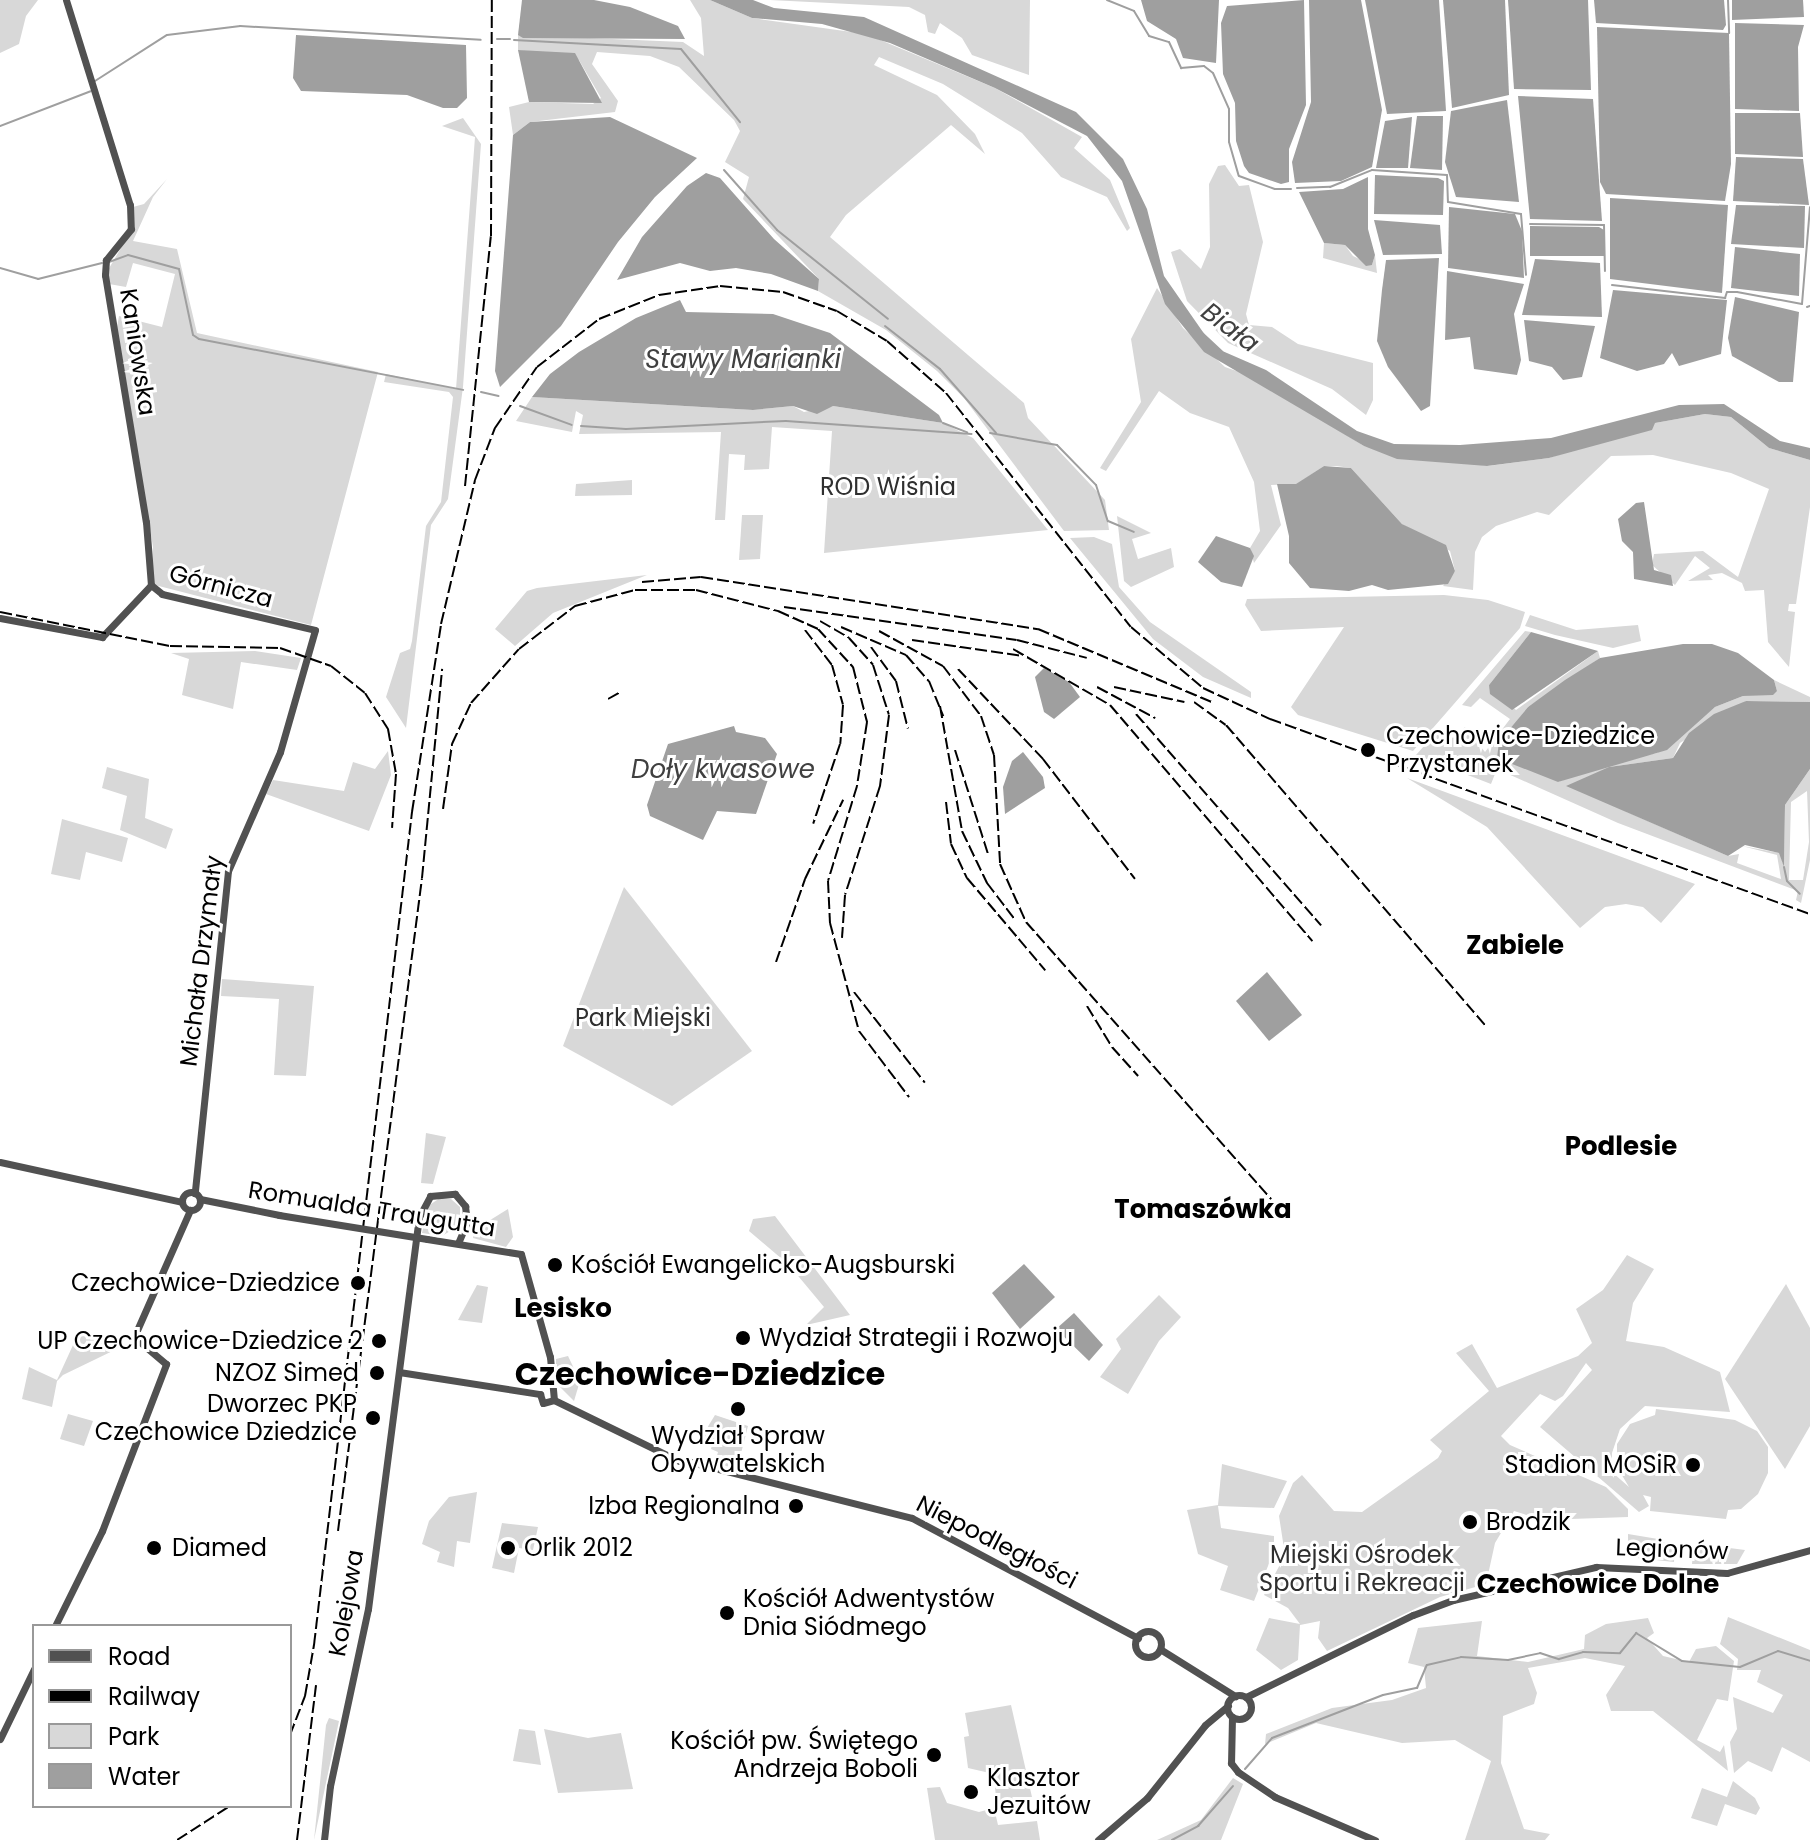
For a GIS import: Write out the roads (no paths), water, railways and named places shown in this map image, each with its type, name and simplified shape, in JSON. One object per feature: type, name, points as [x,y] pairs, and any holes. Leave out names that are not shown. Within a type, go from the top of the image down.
[{"type":"street","name":"Kaniowska","points":[[66,0],[130,205],[131,229],[106,260],[105,275],[146,522],[151,585]]},
{"type":"street","name":"Górnicza","points":[[0,618],[102,637],[151,585],[162,594],[315,630]]},
{"type":"street","name":"Michała Drzymały","points":[[56,1624],[105,1524],[166,1364],[134,1337],[191,1201],[230,861],[270,778],[315,630]]},
{"type":"street","points":[[0,1162],[191,1201]]},
{"type":"street","name":"Kolejowa","points":[[324,1840],[330,1786],[368,1610],[423,1204],[441,1193],[455,1194],[465,1206],[467,1222],[458,1243]]},
{"type":"street","name":"Romualda Traugutta","points":[[191,1201],[521,1254],[550,1367],[546,1391]]},
{"type":"street","points":[[399,1372],[546,1391],[554,1400]]},
{"type":"street","name":"Niepodległości","points":[[546,1391],[543,1403],[554,1400],[675,1460],[912,1518],[1138,1638]]},
{"type":"street","name":"Legionów","points":[[1246,1697],[1413,1615],[1453,1600],[1596,1567],[1727,1573],[1810,1550]]},
{"type":"street","points":[[1160,1649],[1152,1657],[1143,1656],[1137,1650],[1138,1638],[1155,1634],[1160,1649],[1213,1680],[1231,1702],[1235,1717],[1209,1721]]},
{"type":"street","points":[[0,1739],[32,1673]]},
{"type":"street","name":"Legionów","points":[[1266,1688],[1251,1707],[1235,1717],[1231,1763],[1245,1779],[1375,1840]]},
{"type":"street","points":[[1098,1840],[1164,1781],[1209,1721],[1231,1702],[1246,1697],[1251,1707]]},
{"type":"water","points":[[522,0],[594,0],[630,7],[678,26],[685,39],[523,38],[518,35]]},
{"type":"water","points":[[710,0],[753,0],[774,8],[864,17],[1076,112],[1123,159],[1147,209],[1164,276],[1205,335],[1204,343],[1266,370],[1357,431],[1394,444],[1460,445],[1551,438],[1679,405],[1724,404],[1780,441],[1810,448],[1810,460],[1769,448],[1731,417],[1705,414],[1655,423],[1652,430],[1549,458],[1487,466],[1397,459],[1364,446],[1204,352],[1165,304],[1122,181],[1087,136],[995,88],[890,43],[822,24],[752,18]]},
{"type":"water","points":[[1141,0],[1219,0],[1216,63],[1183,58],[1176,39],[1147,21]]},
{"type":"water","points":[[1304,0],[1306,105],[1289,149],[1289,182],[1281,184],[1249,173],[1244,166],[1236,141],[1235,103],[1223,74],[1221,23],[1227,6]]},
{"type":"water","points":[[1309,0],[1361,0],[1382,110],[1372,167],[1341,181],[1295,183],[1292,162],[1311,102]]},
{"type":"water","points":[[1365,0],[1439,0],[1446,111],[1387,114]]},
{"type":"water","points":[[1443,0],[1505,0],[1509,95],[1452,108]]},
{"type":"water","points":[[1508,0],[1588,0],[1591,90],[1514,89]]},
{"type":"water","points":[[1594,0],[1724,0],[1726,25],[1723,30],[1596,23]]},
{"type":"water","points":[[1732,0],[1803,0],[1804,17],[1732,20]]},
{"type":"water","points":[[1735,23],[1804,25],[1798,47],[1799,111],[1735,109]]},
{"type":"water","points":[[1597,27],[1729,33],[1731,164],[1725,201],[1606,194],[1600,182]]},
{"type":"water","points":[[296,35],[466,45],[467,98],[457,108],[443,108],[407,95],[301,91],[293,78]]},
{"type":"water","points":[[518,50],[575,53],[602,103],[529,102]]},
{"type":"water","points":[[1518,96],[1593,99],[1602,221],[1530,219]]},
{"type":"water","points":[[1507,100],[1519,202],[1456,197],[1445,162],[1451,111]]},
{"type":"water","points":[[1735,113],[1800,113],[1803,157],[1735,154]]},
{"type":"water","points":[[1417,116],[1443,116],[1442,170],[1410,168]]},
{"type":"water","points":[[610,117],[697,158],[655,197],[618,242],[561,326],[500,387],[495,371],[513,135],[530,122]]},
{"type":"water","points":[[1412,117],[1408,168],[1376,168],[1385,121]]},
{"type":"water","points":[[1736,157],[1803,159],[1809,205],[1733,201]]},
{"type":"water","name":"Stawy Marianki","points":[[706,173],[720,178],[774,239],[819,279],[818,291],[771,274],[736,268],[710,271],[680,263],[617,280],[642,237],[687,186]]},
{"type":"water","points":[[1375,175],[1438,178],[1444,181],[1443,215],[1374,214]]},
{"type":"water","points":[[1368,177],[1368,229],[1375,255],[1372,265],[1366,266],[1345,245],[1324,243],[1299,192],[1343,189]]},
{"type":"water","points":[[1610,198],[1728,205],[1722,293],[1610,279]]},
{"type":"water","points":[[1736,205],[1805,206],[1804,248],[1731,244]]},
{"type":"water","points":[[1449,207],[1515,214],[1522,231],[1524,278],[1448,268]]},
{"type":"water","points":[[1374,220],[1440,225],[1442,254],[1383,255]]},
{"type":"water","points":[[1530,226],[1599,227],[1604,230],[1604,256],[1530,256]]},
{"type":"water","points":[[1735,247],[1800,254],[1799,296],[1731,288]]},
{"type":"water","points":[[1439,258],[1430,406],[1421,411],[1388,367],[1377,341],[1382,290],[1386,260]]},
{"type":"water","points":[[1535,259],[1600,263],[1602,317],[1522,315]]},
{"type":"water","points":[[1447,271],[1524,284],[1514,314],[1521,360],[1517,375],[1474,369],[1470,337],[1445,340]]},
{"type":"water","points":[[1613,290],[1727,300],[1721,354],[1679,366],[1672,353],[1664,364],[1637,371],[1600,358]]},
{"type":"water","points":[[1735,297],[1799,312],[1793,382],[1779,382],[1732,356],[1728,338]]},
{"type":"water","name":"Stawy Marianki","points":[[680,300],[686,312],[773,314],[830,333],[939,415],[943,423],[833,406],[817,414],[793,406],[753,410],[532,397],[550,374],[579,352],[636,318]]},
{"type":"water","points":[[1524,320],[1595,326],[1582,377],[1563,380],[1552,367],[1529,361]]},
{"type":"water","points":[[1324,466],[1351,468],[1402,524],[1446,545],[1455,571],[1448,584],[1388,590],[1372,585],[1349,591],[1310,588],[1289,563],[1289,536],[1277,484],[1296,484]]},
{"type":"water","points":[[1644,502],[1654,570],[1671,575],[1673,586],[1634,579],[1633,552],[1622,541],[1618,519],[1636,503]]},
{"type":"water","points":[[1216,536],[1250,548],[1254,556],[1242,587],[1221,582],[1198,562]]},
{"type":"water","points":[[1531,632],[1598,651],[1512,710],[1490,694],[1489,685]]},
{"type":"water","points":[[1683,644],[1712,644],[1738,653],[1774,680],[1777,691],[1773,695],[1743,696],[1715,707],[1667,750],[1558,782],[1497,758],[1499,742],[1528,707],[1600,658]]},
{"type":"water","points":[[1044,668],[1069,682],[1080,697],[1054,719],[1044,712],[1035,677]]},
{"type":"water","points":[[1746,701],[1810,702],[1810,769],[1785,805],[1784,867],[1779,853],[1745,845],[1728,856],[1566,786],[1609,767],[1673,758],[1689,733],[1714,714]]},
{"type":"water","name":"Doły kwasowe","points":[[734,726],[736,732],[765,738],[777,754],[756,814],[717,811],[703,840],[650,816],[647,805],[668,744]]},
{"type":"water","points":[[1023,752],[1043,777],[1045,788],[1005,814],[1003,787],[1012,761]]},
{"type":"water","points":[[1267,972],[1302,1015],[1269,1041],[1236,1001]]},
{"type":"water","points":[[1024,1264],[1055,1297],[1020,1329],[992,1293]]},
{"type":"water","points":[[1074,1313],[1103,1345],[1089,1361],[1056,1329]]},
{"type":"waterway","points":[[1107,0],[1134,11],[1149,36],[1169,42],[1181,68],[1204,66],[1213,73],[1229,109],[1229,142],[1239,176],[1275,189],[1291,189]]},
{"type":"waterway","points":[[1728,0],[1729,33]]},
{"type":"waterway","points":[[95,81],[167,35],[240,26],[481,40]]},
{"type":"waterway","points":[[497,39],[510,39]]},
{"type":"waterway","points":[[514,40],[681,49],[740,122]]},
{"type":"waterway","points":[[0,126],[91,91]]},
{"type":"waterway","points":[[724,170],[777,230],[888,319]]},
{"type":"waterway","points":[[1297,188],[1330,187],[1372,170],[1447,175],[1448,202],[1521,214],[1526,275]]},
{"type":"waterway","points":[[1612,285],[1725,298],[1727,292],[1737,292],[1802,304],[1810,207]]},
{"type":"waterway","points":[[1530,224],[1604,225],[1605,271]]},
{"type":"waterway","points":[[109,262],[128,255],[179,269],[193,335],[199,339],[463,390]]},
{"type":"waterway","points":[[0,268],[38,279],[102,263]]},
{"type":"waterway","points":[[885,326],[940,369],[996,433]]},
{"type":"waterway","name":"Biała","points":[[1195,331],[1219,353]]},
{"type":"waterway","points":[[481,392],[499,396]]},
{"type":"waterway","points":[[520,406],[572,425]]},
{"type":"waterway","points":[[581,426],[626,429],[786,421],[972,434]]},
{"type":"waterway","points":[[943,423],[967,432]]},
{"type":"waterway","points":[[990,433],[1057,445],[1096,485],[1108,521],[1134,532]]},
{"type":"waterway","points":[[1784,867],[1787,881],[1800,894]]},
{"type":"waterway","points":[[1245,1769],[1272,1738],[1383,1695],[1417,1688],[1427,1665],[1461,1657],[1508,1660],[1540,1653],[1559,1659],[1583,1652],[1620,1653],[1636,1633],[1682,1661],[1740,1667],[1778,1651],[1810,1661]]},
{"type":"waterway","points":[[1172,1840],[1198,1826],[1233,1786]]},
{"type":"railway","points":[[465,486],[491,236],[492,0]]},
{"type":"railway","points":[[292,1730],[305,1696],[314,1645],[412,812],[441,624],[475,480],[495,428],[537,367],[599,319],[659,295],[720,286],[783,292],[837,311],[887,341],[946,393],[1131,627],[1203,688],[1270,719],[1810,914]]},
{"type":"railway","points":[[642,582],[701,577],[1038,629],[1214,703]]},
{"type":"railway","points":[[443,809],[452,744],[471,703],[519,649],[575,606],[635,590],[696,590],[778,611],[818,629],[853,667],[867,722],[857,786],[828,881],[830,923],[859,1031],[909,1097]]},
{"type":"railway","points":[[784,607],[1017,640],[1087,658]]},
{"type":"railway","points":[[0,612],[170,646],[280,648],[331,666],[365,693],[388,729],[396,774],[392,828]]},
{"type":"railway","points":[[820,621],[849,638],[873,665],[889,715],[880,786],[845,895],[842,938]]},
{"type":"railway","points":[[841,627],[906,655],[929,681],[943,716]]},
{"type":"railway","points":[[805,630],[832,665],[843,705],[840,744],[813,824]]},
{"type":"railway","points":[[879,631],[943,666],[981,716],[994,755],[1000,864],[1026,922],[1271,1199]]},
{"type":"railway","points":[[912,640],[1023,656]]},
{"type":"railway","points":[[871,647],[896,681],[908,729]]},
{"type":"railway","points":[[1013,649],[1110,705],[1312,941]]},
{"type":"railway","points":[[338,1531],[422,878],[442,669]]},
{"type":"railway","points":[[958,669],[1043,759],[1135,879]]},
{"type":"railway","points":[[1097,687],[1155,718]]},
{"type":"railway","points":[[1114,687],[1184,702]]},
{"type":"railway","points":[[608,699],[619,693]]},
{"type":"railway","points":[[1194,702],[1226,725],[1487,1027]]},
{"type":"railway","points":[[940,706],[962,831],[987,883],[1016,921]]},
{"type":"railway","points":[[1136,714],[1321,925]]},
{"type":"railway","points":[[955,750],[989,857]]},
{"type":"railway","points":[[776,962],[805,879],[843,800]]},
{"type":"railway","points":[[946,802],[951,844],[967,878],[1045,970]]},
{"type":"railway","points":[[854,992],[925,1083]]},
{"type":"railway","points":[[1087,1006],[1112,1047],[1138,1076]]},
{"type":"railway","points":[[297,1840],[316,1685]]},
{"type":"railway","points":[[177,1840],[227,1808]]},
{"type":"place","name":"Czechowice-Dziedzice Przystanek","points":[[1368,750]]},
{"type":"place","name":"Kościół Ewangelicko-Augsburski","points":[[555,1265]]},
{"type":"place","name":"Czechowice-Dziedzice","points":[[358,1283]]},
{"type":"place","name":"Wydział Strategii i Rozwoju","points":[[743,1338]]},
{"type":"place","name":"UP Czechowice-Dziedzice 2","points":[[379,1341]]},
{"type":"place","name":"NZOZ Simed","points":[[377,1373]]},
{"type":"place","name":"Wydział Spraw Obywatelskich","points":[[738,1409]]},
{"type":"place","name":"Dworzec PKP Czechowice Dziedzice","points":[[373,1418]]},
{"type":"place","name":"Stadion MOSiR","points":[[1693,1465]]},
{"type":"place","name":"Izba Regionalna","points":[[796,1506]]},
{"type":"place","name":"Brodzik","points":[[1470,1522]]},
{"type":"place","name":"Diamed","points":[[154,1548]]},
{"type":"place","name":"Orlik 2012","points":[[508,1548]]},
{"type":"place","name":"Kościół Adwentystów Dnia Siódmego","points":[[727,1613]]},
{"type":"place","name":"Kościół pw. Świętego Andrzeja Boboli","points":[[934,1755]]},
{"type":"place","name":"Klasztor Jezuitów","points":[[971,1792]]},
{"type":"district","name":"Zabiele","points":[[1515,946]]},
{"type":"district","name":"Podlesie","points":[[1621,1147]]},
{"type":"district","name":"Tomaszówka","points":[[1203,1210]]},
{"type":"district","name":"Lesisko","points":[[563,1309]]},
{"type":"district","name":"Czechowice-Dziedzice","points":[[700,1374]]},
{"type":"district","name":"Czechowice Dolne","points":[[1598,1585]]},
{"type":"park label","name":"ROD Wiśnia","points":[[888,487]]},
{"type":"park label","name":"Park Miejski","points":[[643,1018]]},
{"type":"park label","name":"Miejski Ośrodek Sportu i Rekreacji","points":[[1362,1569]]}]
